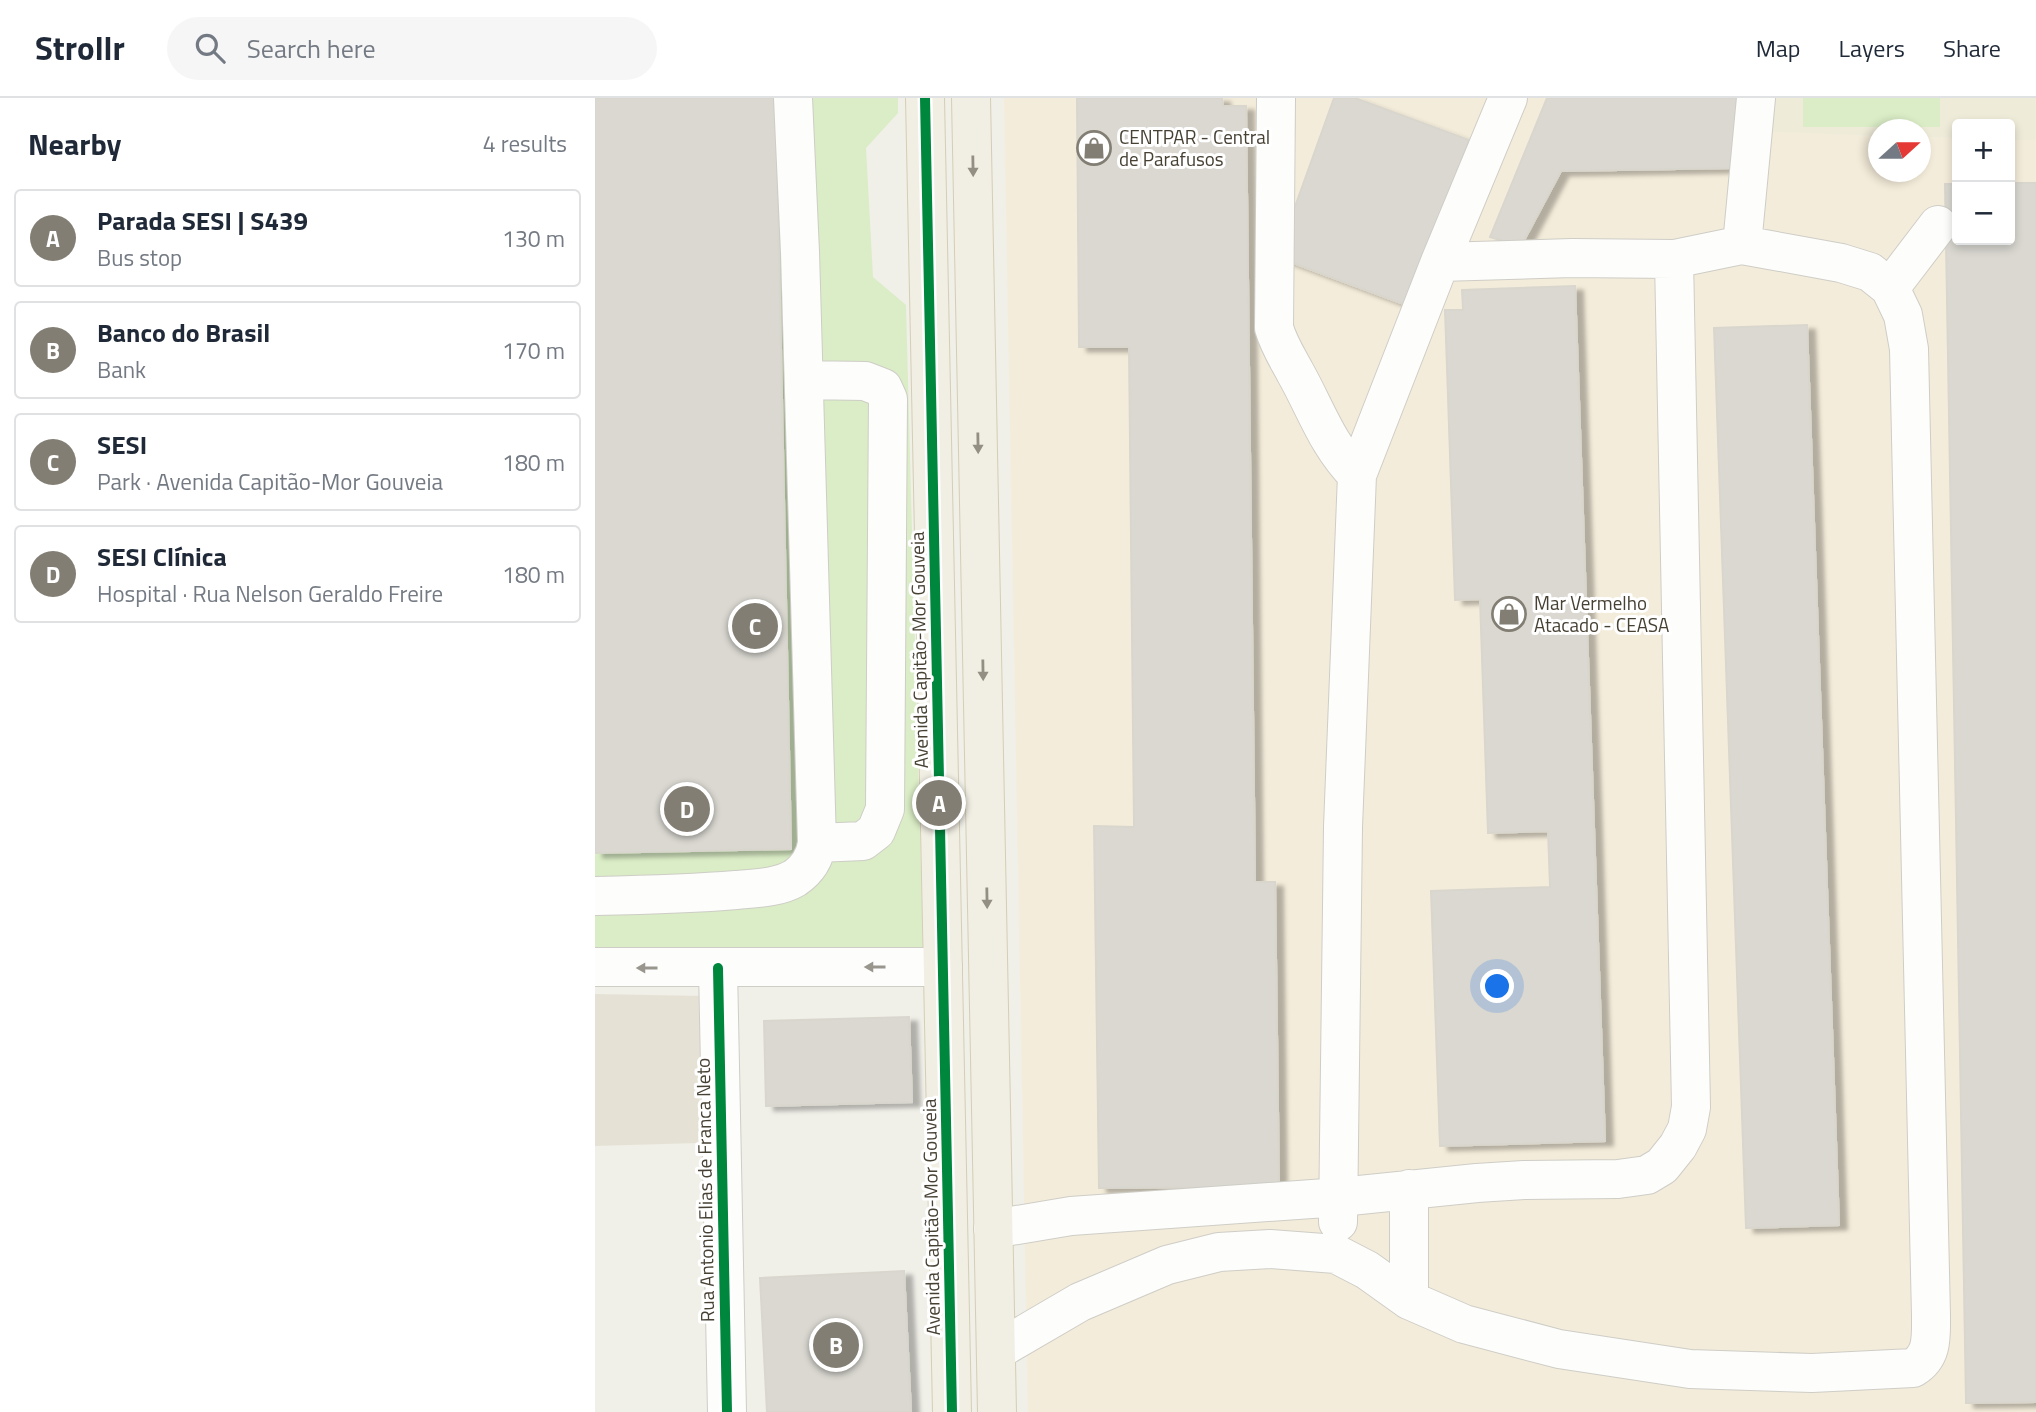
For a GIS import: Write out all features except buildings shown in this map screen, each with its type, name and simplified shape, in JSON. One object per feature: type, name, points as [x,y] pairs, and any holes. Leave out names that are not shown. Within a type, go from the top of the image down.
[{"type":"main road","name":"Avenida Capitão-Mor Gouveia","points":[[925,98],[952,1412]]},
{"type":"main road","points":[[971,98],[997,1412]]},
{"type":"main road","points":[[929,329],[977,382]]},
{"type":"street","points":[[595,895],[685,894],[774,886],[792,880],[803,872],[815,857],[817,843],[804,380],[793,98]]},
{"type":"street","points":[[1276,98],[1274,328],[1280,348],[1322,428],[1338,454],[1357,475]]},
{"type":"street","points":[[1336,1254],[1340,1196],[1343,827],[1357,475],[1507,98]]},
{"type":"street","points":[[1742,245],[1756,98]]},
{"type":"street","points":[[1890,288],[1938,225]]},
{"type":"street","points":[[996,1351],[1080,1302],[1167,1265],[1219,1252],[1270,1249],[1336,1254],[1367,1270],[1409,1300],[1464,1324],[1559,1349],[1690,1369],[1812,1373],[1913,1368],[1923,1362],[1927,1355],[1931,1344],[1928,1133],[1909,349],[1903,315],[1890,288],[1870,272],[1742,245],[1674,260],[1572,258],[1440,262]]},
{"type":"street","points":[[993,1229],[1071,1216],[1524,1180],[1618,1179],[1647,1175],[1662,1166],[1678,1146],[1687,1129],[1691,1107],[1674,260]]},
{"type":"street","points":[[804,380],[865,381],[883,388],[888,399],[885,809],[876,831],[863,841],[817,843]]},
{"type":"street","points":[[595,967],[943,967]]},
{"type":"street","name":"Rua Antonio Elias de Franca Neto","points":[[718,968],[727,1412]]},
{"type":"street","points":[[1409,1189],[1409,1300]]},
{"type":"shaded area","points":[[1004,98],[1771,98],[1771,132],[1868,136],[1868,182],[1931,182],[1931,137],[1952,138],[1952,245],[2015,245],[2015,140],[2036,140],[2036,1412],[1028,1412]]},
{"type":"shaded area","points":[[1771,98],[2036,98],[2036,140],[2015,140],[2015,119],[1952,119],[1952,138],[1931,137],[1931,119],[1868,119],[1868,136],[1771,132]]},
{"type":"shaded area","points":[[595,994],[703,996],[698,1143],[595,1146]]},
{"type":"green space","points":[[595,98],[898,98],[898,113],[866,148],[873,277],[906,305],[923,948],[595,951]]},
{"type":"green space","points":[[1803,98],[1940,98],[1940,127],[1931,127],[1931,119],[1868,119],[1868,127],[1803,127]]},
{"type":"cycle path","points":[[925,98],[952,1412]]},
{"type":"cycle path","points":[[718,968],[727,1412]]},
{"type":"place","name":"CENTPAR - Central de Parafusos","points":[[1094,148]]},
{"type":"place","name":"Mar Vermelho Atacado - CEASA","points":[[1509,614]]},
{"type":"place","name":"SESI","points":[[755,626]]},
{"type":"place","name":"Parada SESI | S439","points":[[939,803]]},
{"type":"place","name":"SESI Clínica","points":[[687,809]]},
{"type":"place","name":"Banco do Brasil","points":[[836,1345]]}]
